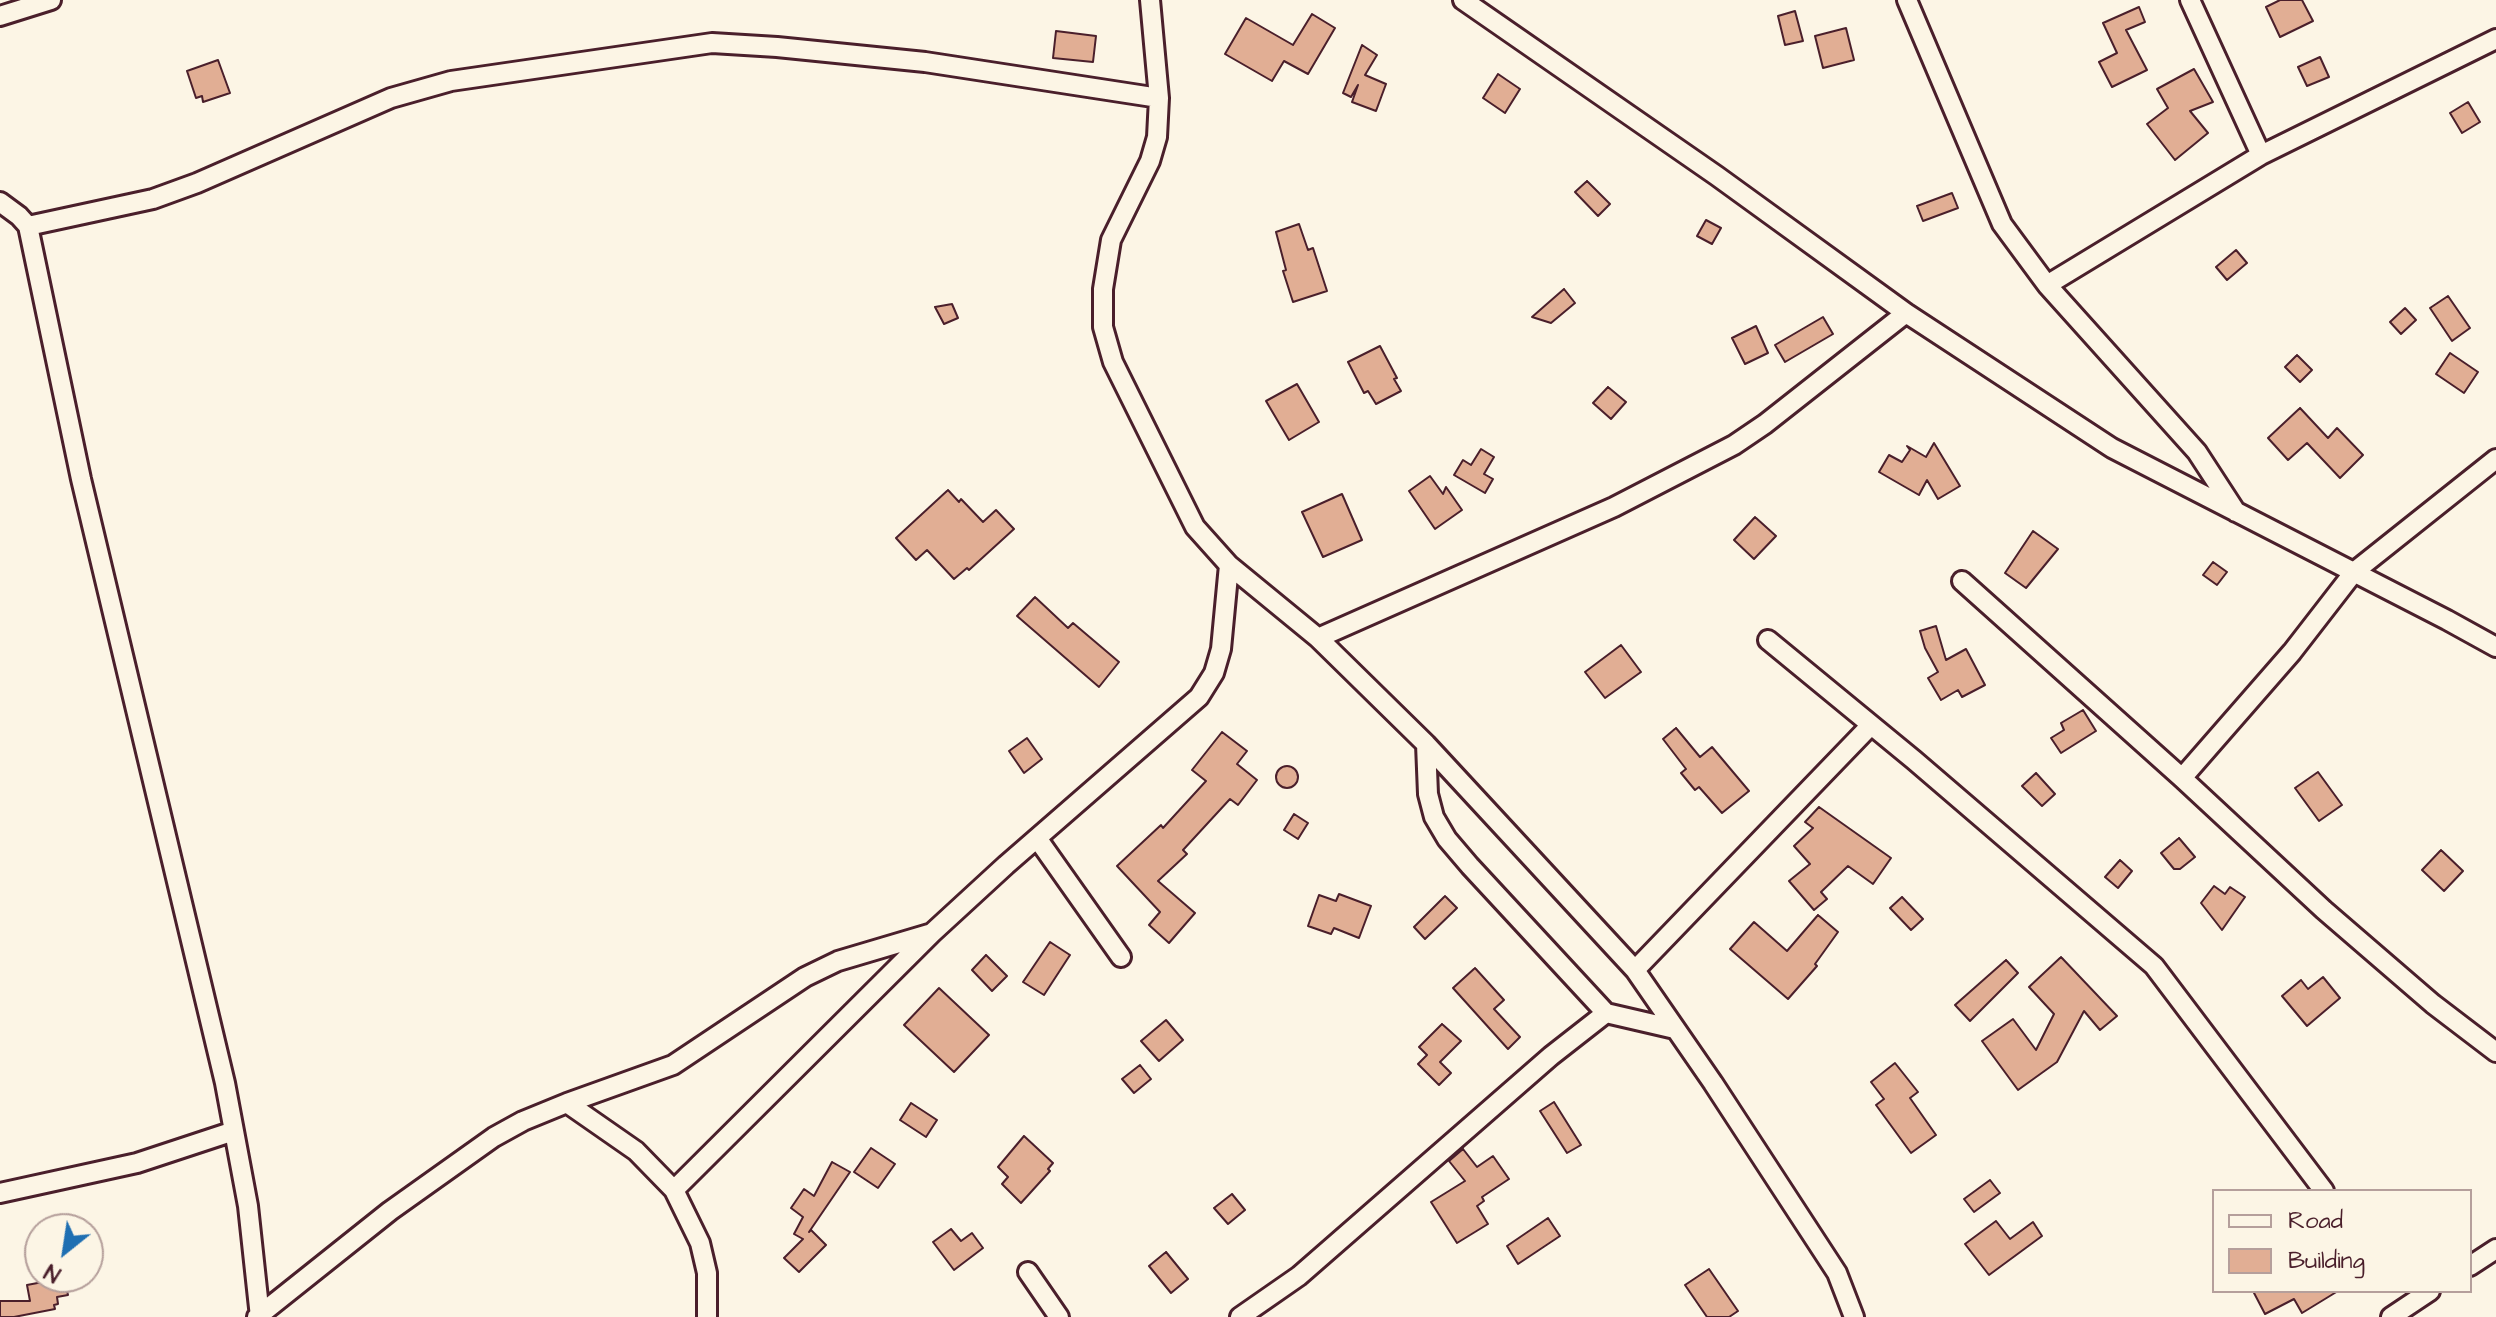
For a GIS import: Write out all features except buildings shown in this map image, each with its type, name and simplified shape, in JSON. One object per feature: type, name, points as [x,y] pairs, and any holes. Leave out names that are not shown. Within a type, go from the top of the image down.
[{"type":"street","points":[[0,16],[51,0]]},
{"type":"street","points":[[1150,0],[1159,98],[1157,137],[1150,161],[1111,240],[1103,289],[1103,327],[1113,362],[1195,527],[1229,565],[1318,638],[1426,744],[1635,970],[1837,1273],[1854,1317]]},
{"type":"street","points":[[1463,0],[1717,176],[1906,313],[2112,448],[2496,647]]},
{"type":"street","points":[[1907,0],[2002,224],[2047,285],[2197,452],[2237,514]]},
{"type":"street","points":[[2190,0],[2261,155]]},
{"type":"street","points":[[2047,285],[2261,155],[2496,39]]},
{"type":"street","points":[[28,226],[168,194],[365,109],[451,81],[698,45],[777,47],[925,62],[1159,98]]},
{"type":"street","points":[[0,202],[28,226],[81,479],[160,804],[234,1131],[248,1206],[259,1316]]},
{"type":"street","points":[[1318,638],[1614,507],[1734,445],[1906,313]]},
{"type":"street","points":[[2182,778],[2292,652],[2354,572],[2496,459]]},
{"type":"street","points":[[674,1190],[932,933],[1199,697],[1214,673],[1221,649],[1229,565]]},
{"type":"street","points":[[1962,581],[2324,910],[2433,1004],[2496,1052]]},
{"type":"street","points":[[1768,640],[2154,966],[2322,1189]]},
{"type":"street","points":[[1635,970],[1871,725]]},
{"type":"street","points":[[1426,744],[1428,794],[1434,817],[1447,839],[1606,1013],[1675,1029]]},
{"type":"street","points":[[1037,838],[1121,957]]},
{"type":"street","points":[[259,1316],[378,1219],[470,1152],[523,1121],[673,1065],[805,977],[838,961],[932,933]]},
{"type":"street","points":[[1240,1317],[1299,1276],[1340,1242],[1551,1056],[1606,1013]]},
{"type":"street","points":[[567,1103],[636,1151],[674,1190],[700,1243],[707,1273],[707,1317]]},
{"type":"street","points":[[0,1193],[137,1163],[234,1131]]},
{"type":"street","points":[[2472,1265],[2496,1249]]},
{"type":"street","points":[[1028,1272],[1059,1317]]},
{"type":"street","points":[[2391,1317],[2406,1297]]}]
